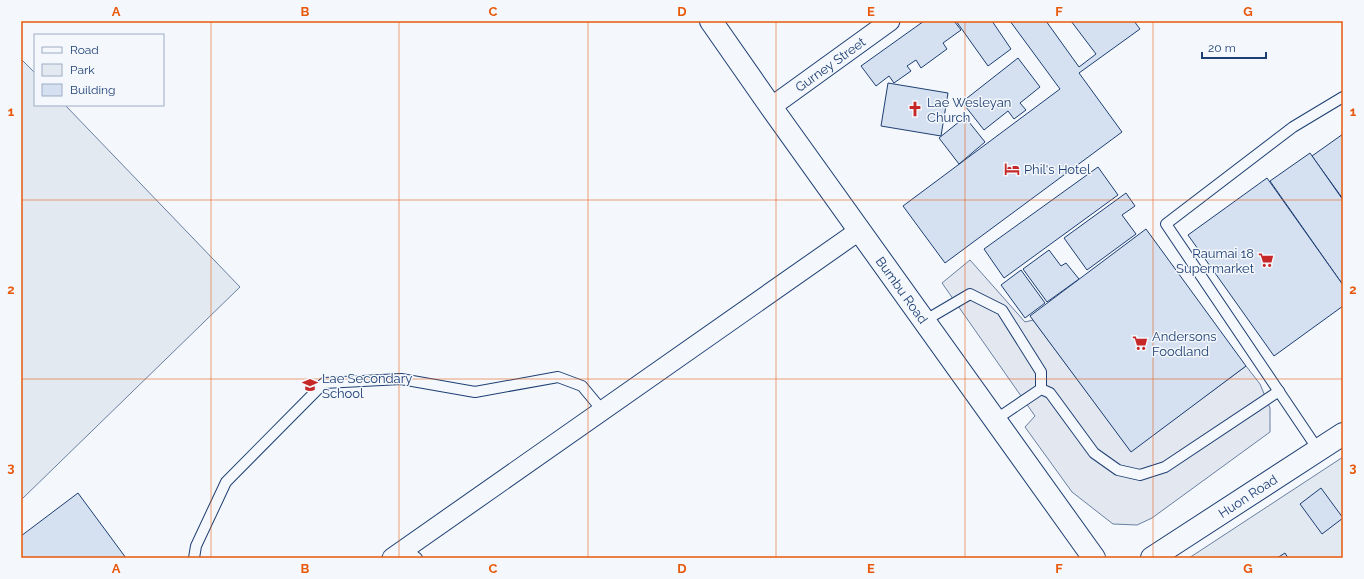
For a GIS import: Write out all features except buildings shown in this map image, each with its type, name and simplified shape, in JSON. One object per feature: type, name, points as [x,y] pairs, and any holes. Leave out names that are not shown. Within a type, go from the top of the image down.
[{"type":"main road","name":"Bumbu Road","points":[[711,21],[1094,558]]},
{"type":"main road","name":"Huon Road","points":[[1152,558],[1343,434]]},
{"type":"street","name":"Gurney Street","points":[[771,107],[890,21]]},
{"type":"street","points":[[405,555],[602,410],[860,230]]},
{"type":"lane","points":[[1319,451],[1166,224],[1293,127],[1343,97]]},
{"type":"lane","points":[[924,321],[970,294],[1002,310],[1041,372],[1041,389]]},
{"type":"lane","points":[[194,558],[196,546],[226,482],[324,383],[401,379],[475,392],[558,377],[582,386],[602,410]]},
{"type":"lane","points":[[1041,389],[1050,394],[1094,453],[1118,470],[1140,475],[1165,467],[1279,391]]},
{"type":"lane","points":[[995,420],[1041,389]]},
{"type":"green space","points":[[21,59],[34,72],[34,106],[66,106],[240,287],[21,500]]},
{"type":"green space","points":[[1343,457],[1343,558],[1189,558]]},
{"type":"shaded area","points":[[970,260],[1025,322],[1033,320],[1131,451],[1246,366],[1260,384],[1270,408],[1270,432],[1152,518],[1137,525],[1113,524],[1072,492],[1025,427],[1035,416],[942,283]]},
{"type":"place","name":"Lae Wesleyan Church","points":[[915,109]]},
{"type":"place","name":"Phil's Hotel","points":[[1012,169]]},
{"type":"place","name":"Raumai 18 Supermarket","points":[[1266,260]]},
{"type":"place","name":"Andersons Foodland","points":[[1140,343]]},
{"type":"place","name":"Lae Secondary School","points":[[310,385]]}]
